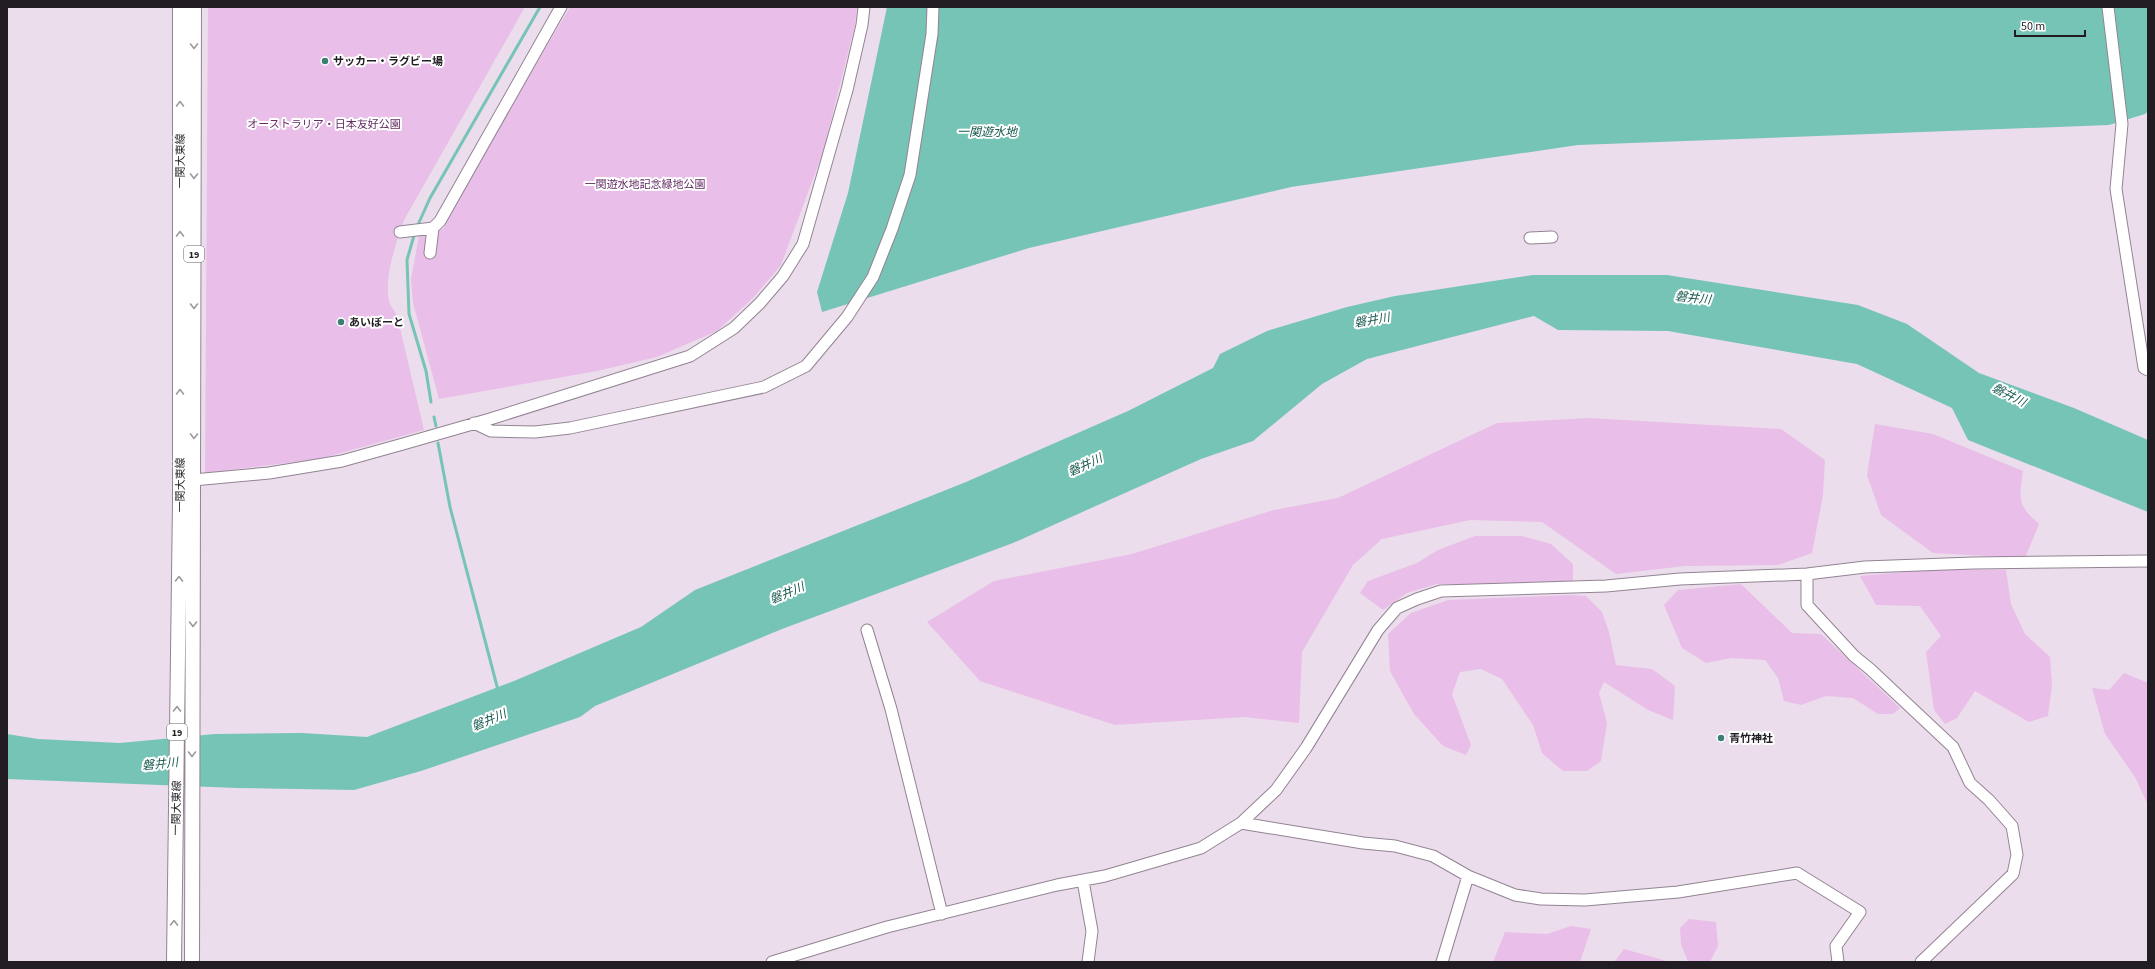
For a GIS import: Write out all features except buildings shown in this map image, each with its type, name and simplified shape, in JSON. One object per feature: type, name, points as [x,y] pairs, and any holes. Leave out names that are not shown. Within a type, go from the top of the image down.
[{"type":"main road","name":"一関大東線","points":[[180,7],[192,962]]},
{"type":"main road","name":"一関大東線","points":[[174,962],[186,501],[193,480],[194,7]]},
{"type":"street","points":[[400,232],[433,228],[440,221],[561,7]]},
{"type":"street","points":[[193,480],[269,473],[342,461],[474,424],[690,356],[734,328],[760,303],[783,276],[802,244],[847,90],[862,25],[864,7]]},
{"type":"street","points":[[474,424],[491,431],[535,432],[570,428],[764,388],[806,366],[847,317],[873,277],[892,229],[910,175],[932,34],[933,7]]},
{"type":"street","points":[[2108,7],[2122,124],[2116,189],[2144,368],[2148,370]]},
{"type":"street","points":[[430,253],[433,228]]},
{"type":"street","points":[[1530,238],[1552,237]]},
{"type":"street","points":[[772,962],[887,927],[1057,885],[1083,881],[1201,848],[1241,823],[1276,790],[1306,748],[1378,630],[1397,608],[1417,598],[1441,591],[1606,586],[1680,579],[1807,574],[1865,567],[1974,563],[2148,561]]},
{"type":"street","points":[[1807,574],[1807,605],[1854,656],[1870,669],[1953,747],[1970,783],[1990,800],[2012,826],[2017,855],[2013,874],[1921,962]]},
{"type":"street","points":[[867,630],[891,709],[942,914]]},
{"type":"street","points":[[1241,823],[1362,843],[1395,846],[1433,856],[1468,876],[1514,895],[1541,899],[1585,900],[1678,892],[1797,873],[1860,912],[1836,946],[1838,962]]},
{"type":"street","points":[[1442,962],[1468,876]]},
{"type":"street","points":[[1083,881],[1092,931],[1088,962]]},
{"type":"green space","name":"オーストラリア・日本友好公園","points":[[208,7],[525,7],[404,220],[389,270],[389,301],[397,315],[424,430],[319,459],[205,473]]},
{"type":"green space","name":"一関遊水地記念緑地公園","points":[[570,7],[857,7],[855,25],[823,152],[781,265],[753,298],[717,331],[657,357],[597,371],[439,399],[413,303],[411,279],[419,236],[435,233],[444,228],[459,193]]},
{"type":"green space","points":[[1589,418],[1781,429],[1825,460],[1823,495],[1812,553],[1778,565],[1685,566],[1616,574],[1542,522],[1470,520],[1382,539],[1353,565],[1302,652],[1299,723],[1244,717],[1115,725],[980,681],[927,622],[994,581],[1132,554],[1274,510],[1338,498],[1497,423]]},
{"type":"green space","points":[[1875,424],[1933,434],[2023,471],[2021,501],[2027,512],[2039,524],[2025,558],[1933,553],[1881,515],[1867,475]]},
{"type":"green space","points":[[1475,536],[1522,536],[1551,544],[1573,564],[1573,584],[1437,584],[1407,593],[1383,610],[1360,593],[1368,581],[1417,563],[1438,550]]},
{"type":"green space","points":[[1938,569],[2006,570],[2011,604],[2025,634],[2050,657],[2052,685],[2048,716],[2029,722],[1975,691],[1957,718],[1945,724],[1934,710],[1926,652],[1941,636],[1920,606],[1876,605],[1860,576]]},
{"type":"green space","points":[[1741,584],[1792,633],[1821,634],[1900,708],[1893,714],[1878,714],[1853,698],[1826,696],[1801,705],[1784,701],[1778,678],[1765,660],[1731,658],[1706,663],[1682,648],[1664,605],[1678,590]]},
{"type":"green space","points":[[1570,595],[1586,596],[1602,612],[1609,632],[1616,665],[1652,669],[1675,686],[1673,720],[1648,710],[1604,682],[1599,693],[1607,723],[1601,761],[1587,771],[1563,771],[1542,753],[1533,725],[1502,679],[1481,669],[1460,672],[1452,694],[1471,745],[1466,755],[1443,746],[1414,714],[1390,671],[1388,634],[1411,613],[1448,600]]},
{"type":"green space","points":[[2124,673],[2148,683],[2148,805],[2135,777],[2105,734],[2092,688],[2109,690]]},
{"type":"green space","points":[[1689,919],[1716,922],[1718,946],[1710,962],[1688,962],[1681,944],[1680,928]]},
{"type":"green space","points":[[1571,926],[1591,929],[1580,962],[1493,962],[1505,932],[1547,934]]},
{"type":"green space","points":[[1624,949],[1670,962],[1614,962]]},
{"type":"water","name":"一関遊水地","points":[[887,7],[2148,7],[2148,111],[2145,114],[2109,125],[1578,145],[1291,187],[1029,248],[822,312],[817,292],[848,193]]},
{"type":"water","name":"磐井川","points":[[1533,275],[1667,275],[1858,305],[1907,324],[1979,373],[2074,408],[2148,440],[2148,512],[1968,440],[1952,408],[1857,364],[1668,331],[1558,330],[1534,316],[1367,359],[1322,384],[1253,441],[1201,459],[1013,543],[782,629],[595,706],[580,717],[421,771],[354,790],[237,788],[7,779],[7,734],[38,739],[120,743],[215,734],[302,733],[367,737],[514,681],[641,627],[695,590],[966,482],[1128,411],[1213,368],[1220,354],[1267,331],[1347,307],[1395,296]]},
{"type":"waterway","points":[[417,227],[430,198],[540,7]]},
{"type":"waterway","points":[[415,232],[407,260],[409,314],[426,371],[431,402]]},
{"type":"waterway","points":[[434,417],[436,426]]},
{"type":"waterway","points":[[438,443],[450,507],[498,690]]},
{"type":"place","name":"サッカー・ラグビー場","points":[[325,61]]},
{"type":"place","name":"あいぽーと","points":[[341,322]]},
{"type":"place","name":"青竹神社","points":[[1721,738]]}]
